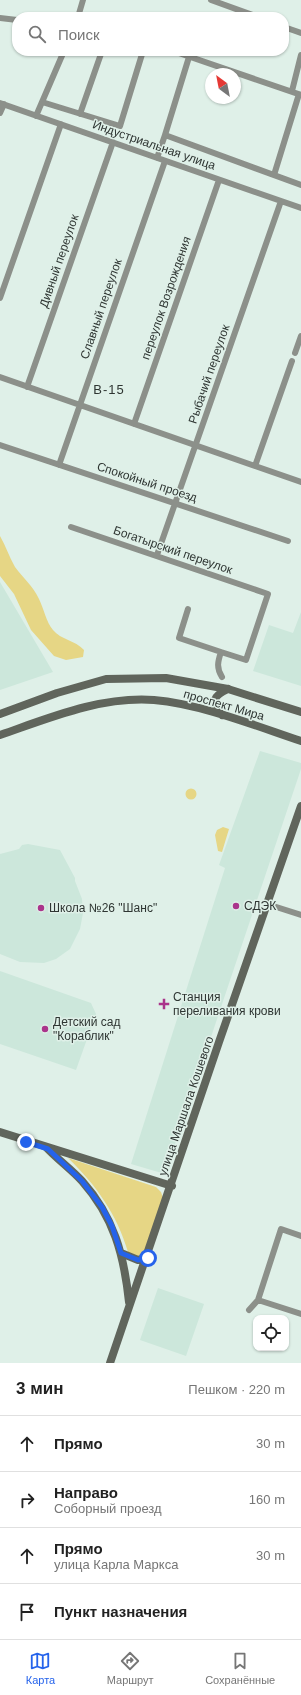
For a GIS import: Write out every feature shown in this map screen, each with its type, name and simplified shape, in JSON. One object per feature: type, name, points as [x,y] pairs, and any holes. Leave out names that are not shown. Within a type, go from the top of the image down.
[{"type":"street","points":[[79,12],[83,0]]},
{"type":"street","points":[[211,0],[244,12]]},
{"type":"street","points":[[0,18],[12,19]]},
{"type":"street","points":[[289,29],[301,33]]},
{"type":"street","points":[[292,91],[301,55]]},
{"type":"street","points":[[36,116],[60,56]]},
{"type":"street","points":[[80,114],[100,56]]},
{"type":"street","points":[[42,102],[120,126],[141,56]]},
{"type":"street","points":[[157,158],[189,57],[300,95],[274,175]]},
{"type":"street","points":[[0,114],[2,104]]},
{"type":"street","name":"Индустриальная улица","points":[[2,104],[301,208]]},
{"type":"street","points":[[0,298],[61,124]]},
{"type":"street","points":[[165,135],[301,185]]},
{"type":"street","name":"Дивный переулок","points":[[27,387],[112,142]]},
{"type":"street","name":"Славный переулок","points":[[59,465],[165,160]]},
{"type":"street","name":"переулок Возрождения","points":[[134,424],[219,180]]},
{"type":"street","name":"Рыбачий переулок","points":[[157,555],[281,201]]},
{"type":"street","points":[[295,353],[301,336]]},
{"type":"street","points":[[255,466],[292,361]]},
{"type":"street","points":[[0,377],[301,482]]},
{"type":"street","name":"Спокойный проезд","points":[[0,445],[288,541]]},
{"type":"street","name":"Богатырский переулок","points":[[71,527],[268,594],[246,660],[221,652]]},
{"type":"street","points":[[188,609],[179,638],[221,652],[217,664],[218,672],[222,676]]},
{"type":"street","name":"проспект Мира","points":[[0,714],[57,692],[106,679],[166,678],[228,689],[301,712]]},
{"type":"street","points":[[222,715],[215,707],[215,699],[218,694],[228,689]]},
{"type":"street","name":"проспект Мира","points":[[0,735],[61,714],[108,702],[154,700],[207,710],[301,741]]},
{"type":"street","points":[[0,1133],[171,1187],[301,806]]},
{"type":"street","name":"улица Маршала Кошевого","points":[[112,1363],[146,1258],[301,813]]},
{"type":"street","points":[[270,905],[301,915]]},
{"type":"street","points":[[47,1148],[82,1181],[102,1207],[112,1226],[126,1273],[130,1308]]},
{"type":"street","points":[[249,1310],[258,1300],[281,1229],[301,1236]]},
{"type":"street","points":[[121,1253],[138,1260],[146,1258]]},
{"type":"street","points":[[258,1300],[301,1314]]},
{"type":"shaded area","points":[[0,536],[15,567],[37,594],[51,627],[60,636],[84,650],[83,657],[66,660],[54,656],[31,630],[14,594],[0,576]]},
{"type":"shaded area","points":[[0,582],[53,672],[0,690]]},
{"type":"shaded area","points":[[301,612],[301,686],[253,671],[269,625],[293,633]]},
{"type":"shaded area","points":[[260,751],[301,763],[301,769],[165,1174],[131,1164],[225,868],[219,865]]},
{"type":"shaded area","points":[[189,789],[193,789],[195,790],[195,798],[189,799],[186,796],[186,792]]},
{"type":"shaded area","points":[[223,827],[229,829],[222,852],[218,851],[215,835],[217,830]]},
{"type":"shaded area","name":"Школа №26 \"Шанс\"","points":[[28,844],[60,850],[75,878],[82,899],[83,913],[80,929],[70,949],[56,959],[44,963],[20,962],[0,954],[0,854],[19,849],[22,845]]},
{"type":"shaded area","name":"Детский сад \"Кораблик\"","points":[[0,971],[91,1003],[96,1014],[76,1070],[0,1044]]},
{"type":"shaded area","points":[[68,1158],[156,1187],[161,1192],[163,1198],[146,1251],[141,1256],[128,1252],[112,1213],[88,1179]]},
{"type":"shaded area","points":[[158,1288],[204,1304],[186,1356],[140,1340]]},
{"type":"place","name":"СДЭК","points":[[236,906]]},
{"type":"place","name":"Школа №26 \"Шанс\"","points":[[41,908]]},
{"type":"place","name":"Станция переливания крови","points":[[164,1004]]},
{"type":"place","name":"Детский сад \"Кораблик\"","points":[[45,1029]]},
{"type":"district","name":"В-15","points":[[109,389]]},
{"type":"route","points":[[26,1142],[48,1149],[82,1181],[102,1207],[112,1226],[121,1253],[138,1260],[148,1258]]}]
